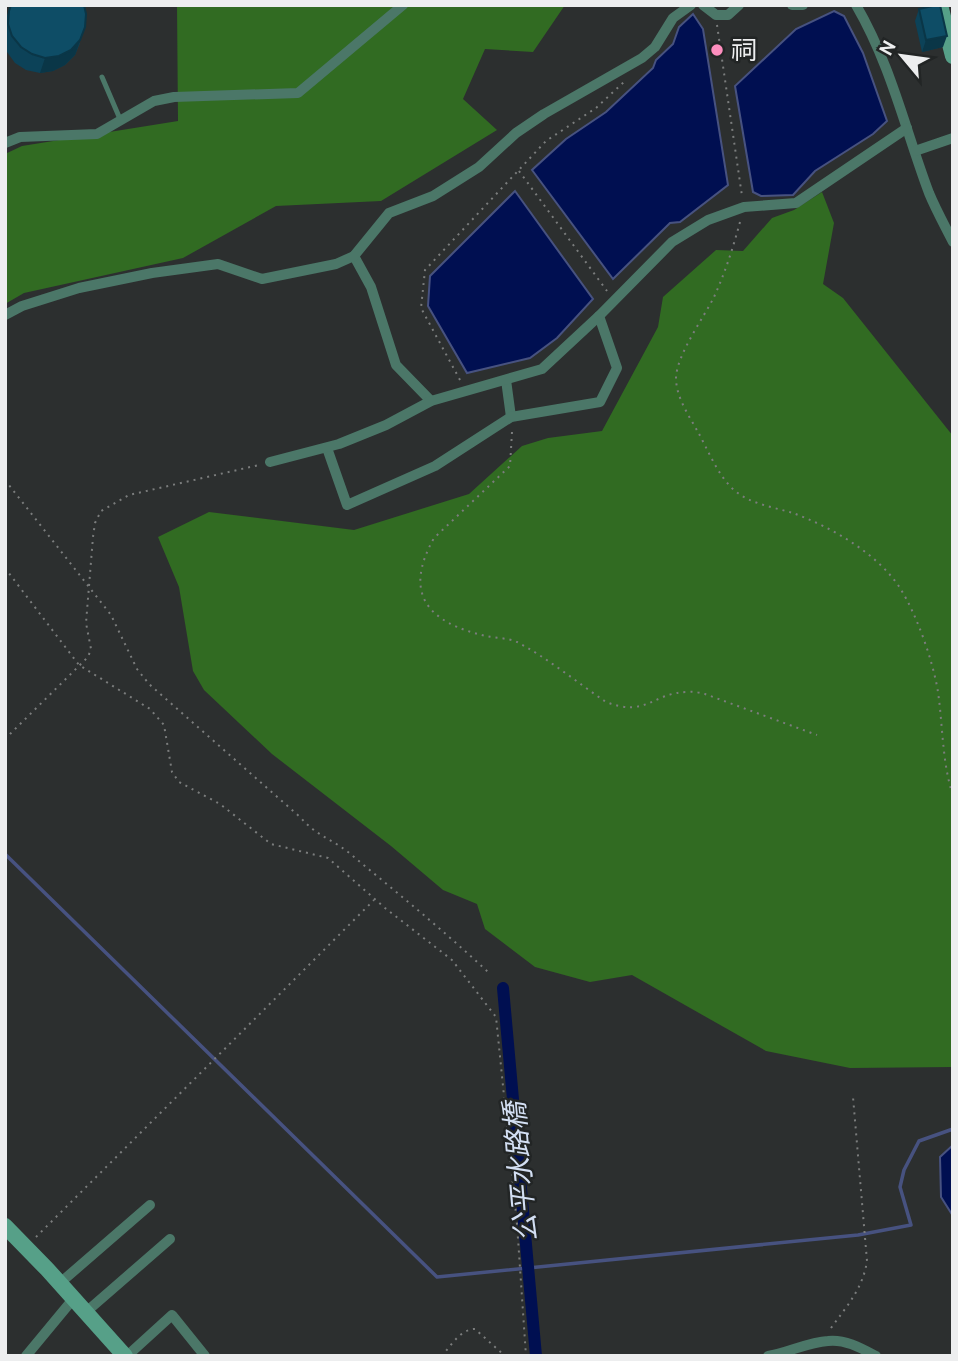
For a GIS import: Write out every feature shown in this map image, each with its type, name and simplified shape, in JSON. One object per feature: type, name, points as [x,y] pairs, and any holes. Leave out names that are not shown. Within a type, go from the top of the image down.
[{"type":"street","points":[[5,143],[20,137],[97,134],[154,101],[174,97],[298,93],[403,5]]},
{"type":"street","points":[[5,315],[22,306],[79,288],[152,273],[218,264],[262,279],[323,267],[354,256],[389,213],[433,196],[479,167],[516,133],[544,114],[642,58],[655,47],[673,18],[691,5]]},
{"type":"street","points":[[703,5],[716,15],[728,15],[739,5]]},
{"type":"street","points":[[792,5],[803,5]]},
{"type":"street","points":[[856,5],[872,32],[897,91],[930,194],[953,242]]},
{"type":"street","points":[[940,5],[953,56]]},
{"type":"street","points":[[270,462],[327,448],[386,425],[430,401],[542,369],[672,242],[708,220],[744,207],[796,203],[907,128]]},
{"type":"street","points":[[915,151],[953,138]]},
{"type":"street","points":[[354,256],[371,287],[396,365],[430,401]]},
{"type":"street","points":[[327,448],[347,505],[435,466],[511,417],[600,402],[617,368],[599,316]]},
{"type":"street","points":[[506,380],[511,417]]},
{"type":"street","points":[[60,1283],[150,1205]]},
{"type":"street","points":[[5,1226],[126,1356],[172,1315],[205,1356]]},
{"type":"street","points":[[86,1312],[170,1239]]},
{"type":"street","points":[[26,1356],[74,1298]]},
{"type":"street","points":[[768,1356],[820,1343],[842,1342],[876,1356]]},
{"type":"lane","points":[[102,77],[120,120]]},
{"type":"path","points":[[716,15],[744,207],[728,264],[682,357],[676,378],[681,400],[734,490],[757,503],[808,519],[843,538],[880,564],[900,589],[928,649],[938,692],[947,776],[953,796]]},
{"type":"path","points":[[466,391],[421,308],[425,270],[546,141],[596,107],[626,81]]},
{"type":"path","points":[[519,170],[614,300]]},
{"type":"path","points":[[511,417],[513,443],[510,466],[434,538],[426,552],[422,590],[426,604],[434,615],[454,627],[515,641],[606,702],[621,708],[633,709],[668,696],[696,693],[817,735]]},
{"type":"path","points":[[5,739],[88,657],[91,649],[86,623],[89,587],[95,523],[101,511],[129,495],[270,462]]},
{"type":"path","points":[[5,480],[111,615],[137,669],[149,684],[313,831],[343,848],[446,933],[488,972]]},
{"type":"path","points":[[5,568],[79,665],[150,709],[164,725],[172,772],[179,782],[220,804],[271,844],[328,858],[374,899],[452,960],[496,1017],[517,1224],[526,1356]]},
{"type":"path","points":[[26,1247],[374,899]]},
{"type":"path","points":[[820,1343],[858,1291],[867,1261],[853,1097]]},
{"type":"path","points":[[442,1356],[464,1331],[471,1328],[505,1356]]},
{"type":"green space","points":[[177,5],[565,5],[533,52],[485,49],[463,99],[497,130],[381,201],[276,206],[183,258],[24,293],[5,304],[5,154],[22,146],[178,121]]},
{"type":"green space","points":[[822,192],[834,223],[823,284],[843,298],[953,436],[953,1067],[850,1068],[766,1051],[632,975],[590,982],[535,967],[485,929],[477,904],[443,890],[272,754],[204,690],[193,671],[179,587],[158,537],[209,512],[354,530],[469,494],[522,446],[548,438],[602,431],[658,327],[663,297],[716,250],[743,251],[772,218],[794,210]]},
{"type":"shaded area","points":[[834,11],[844,16],[863,53],[887,121],[873,134],[815,171],[793,195],[761,196],[753,192],[735,86],[796,29]]},
{"type":"shaded area","points":[[693,14],[703,29],[728,185],[680,222],[670,223],[613,279],[532,170],[566,139],[606,112],[653,68],[656,60],[673,44],[679,27]]},
{"type":"shaded area","points":[[515,191],[593,299],[557,338],[530,358],[467,373],[428,306],[430,276]]},
{"type":"shaded area","points":[[953,1145],[953,1216],[941,1197],[940,1157]]},
{"type":"building","points":[[11,5],[84,5],[85,27],[80,40],[71,50],[59,56],[45,58],[32,54],[21,47],[12,36],[8,24]]},
{"type":"building","points":[[940,5],[947,36],[926,40],[919,9]]},
{"type":"waterway","points":[[5,854],[437,1277],[858,1235],[911,1225],[900,1187],[904,1170],[919,1141],[953,1129]]},
{"type":"waterway","name":"公平水路橋","points":[[503,988],[536,1356]]},
{"type":"place","name":"祠","points":[[717,50]]}]
